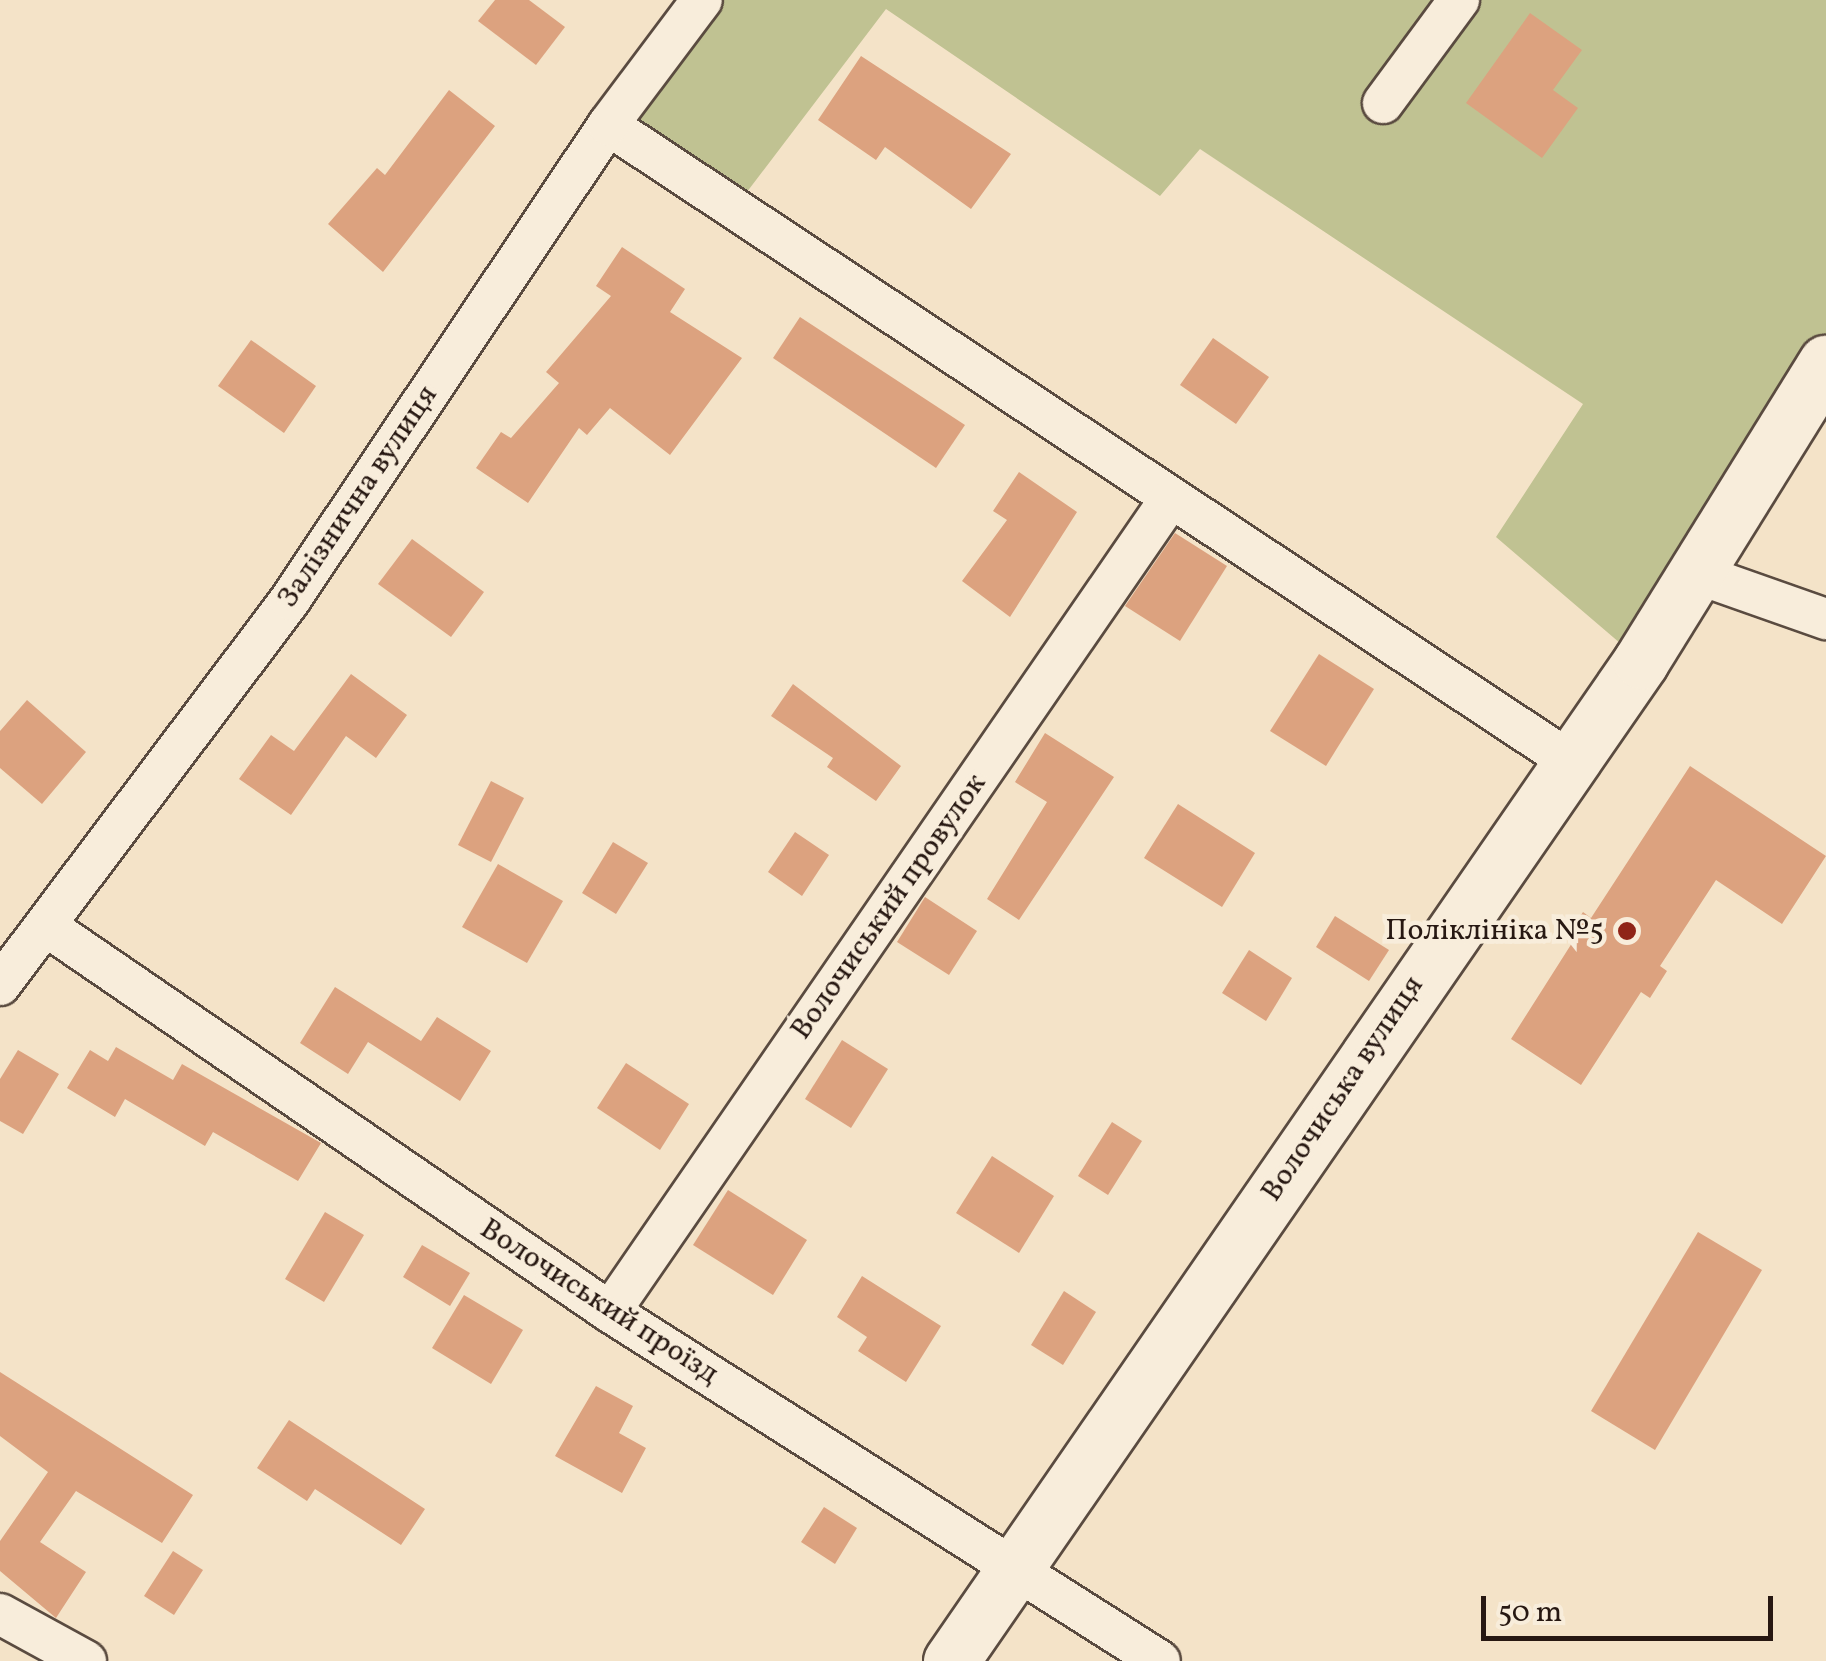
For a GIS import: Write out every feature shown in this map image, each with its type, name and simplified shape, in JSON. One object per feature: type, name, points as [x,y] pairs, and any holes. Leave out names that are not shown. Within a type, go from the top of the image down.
[{"type":"main road","name":"Волочиська вулиця","points":[[951,1661],[1698,574],[1826,363]]},
{"type":"street","name":"Залізнична вулиця","points":[[0,985],[49,928],[290,600],[608,124],[702,0]]},
{"type":"street","points":[[1382,103],[1458,0]]},
{"type":"street","points":[[608,124],[1168,502],[1568,760]]},
{"type":"street","name":"Волочиський провулок","points":[[610,1312],[1168,502]]},
{"type":"street","points":[[1698,574],[1826,619]]},
{"type":"street","name":"Волочиський проїзд","points":[[49,928],[610,1312],[1160,1661]]},
{"type":"street","points":[[0,1614],[86,1661]]},
{"type":"green space","points":[[702,0],[1826,0],[1826,363],[1641,661],[1496,537],[1583,404],[1200,149],[1160,196],[886,9],[734,209],[608,125]]},
{"type":"building","points":[[495,0],[529,0],[565,27],[536,65],[478,21]]},
{"type":"building","points":[[1530,13],[1582,50],[1553,90],[1578,108],[1542,158],[1466,103]]},
{"type":"building","points":[[861,56],[1011,154],[971,209],[885,147],[876,160],[818,120]]},
{"type":"building","points":[[449,90],[495,126],[383,272],[328,224],[377,168],[385,175]]},
{"type":"building","points":[[622,247],[685,289],[670,312],[742,358],[670,455],[610,408],[587,435],[579,428],[528,503],[476,468],[501,432],[511,438],[559,383],[546,372],[611,296],[596,286]]},
{"type":"building","points":[[800,317],[965,425],[936,468],[773,358]]},
{"type":"building","points":[[1213,338],[1269,377],[1236,424],[1180,385]]},
{"type":"building","points":[[251,340],[316,386],[284,433],[218,386]]},
{"type":"building","points":[[1019,472],[1077,512],[1010,617],[962,581],[1007,520],[993,511]]},
{"type":"building","points":[[1175,533],[1227,566],[1180,641],[1125,606]]},
{"type":"building","points":[[412,539],[484,592],[451,637],[378,584]]},
{"type":"building","points":[[1319,654],[1374,689],[1326,766],[1270,731]]},
{"type":"building","points":[[351,674],[407,715],[376,758],[346,736],[291,815],[239,779],[271,735],[294,751]]},
{"type":"building","points":[[793,684],[901,766],[876,801],[827,767],[833,758],[771,716]]},
{"type":"building","points":[[27,700],[86,752],[42,804],[0,768],[0,731]]},
{"type":"building","points":[[1045,733],[1114,777],[1019,920],[987,899],[1047,802],[1015,782]]},
{"type":"building","name":"Поліклініка №5","points":[[1690,766],[1826,856],[1782,924],[1716,880],[1660,966],[1667,971],[1650,998],[1641,992],[1581,1085],[1511,1039],[1572,943],[1566,939],[1583,912],[1591,918]]},
{"type":"building","points":[[491,781],[524,798],[491,862],[458,845]]},
{"type":"building","points":[[1178,804],[1255,853],[1222,907],[1144,858]]},
{"type":"building","points":[[795,832],[829,855],[802,896],[768,872]]},
{"type":"building","points":[[613,842],[648,863],[616,914],[582,893]]},
{"type":"building","points":[[498,864],[563,901],[527,963],[462,927]]},
{"type":"building","points":[[925,897],[977,931],[949,975],[897,942]]},
{"type":"building","points":[[1335,916],[1389,950],[1369,981],[1316,947]]},
{"type":"building","points":[[1249,950],[1292,978],[1266,1021],[1222,993]]},
{"type":"building","points":[[335,987],[421,1041],[437,1017],[491,1051],[460,1101],[368,1042],[348,1074],[300,1043]]},
{"type":"building","points":[[842,1040],[888,1069],[851,1128],[805,1099]]},
{"type":"building","points":[[116,1047],[173,1080],[182,1064],[321,1143],[298,1181],[213,1132],[205,1146],[125,1099],[115,1117],[67,1088],[90,1050],[108,1061]]},
{"type":"building","points":[[18,1050],[59,1074],[23,1134],[0,1121],[0,1079]]},
{"type":"building","points":[[626,1063],[689,1104],[660,1150],[597,1108]]},
{"type":"building","points":[[1112,1122],[1142,1141],[1108,1195],[1078,1176]]},
{"type":"building","points":[[992,1156],[1054,1196],[1019,1253],[956,1213]]},
{"type":"building","points":[[728,1190],[807,1240],[773,1295],[693,1245]]},
{"type":"building","points":[[325,1212],[364,1235],[324,1302],[285,1279]]},
{"type":"building","points":[[1698,1232],[1762,1270],[1655,1450],[1591,1411]]},
{"type":"building","points":[[422,1245],[470,1273],[450,1306],[403,1277]]},
{"type":"building","points":[[862,1276],[941,1326],[906,1382],[858,1351],[867,1337],[837,1317]]},
{"type":"building","points":[[1064,1291],[1096,1312],[1063,1365],[1031,1345]]},
{"type":"building","points":[[464,1295],[523,1330],[491,1384],[432,1348]]},
{"type":"building","points":[[0,1372],[193,1495],[162,1543],[76,1491],[40,1542],[86,1572],[56,1618],[0,1571],[0,1541],[48,1472],[0,1436]]},
{"type":"building","points":[[596,1386],[633,1406],[619,1433],[646,1448],[622,1493],[555,1456]]},
{"type":"building","points":[[289,1420],[425,1509],[401,1545],[315,1489],[307,1501],[257,1468]]},
{"type":"building","points":[[824,1507],[857,1528],[835,1564],[801,1542]]},
{"type":"building","points":[[173,1551],[203,1570],[174,1615],[144,1596]]},
{"type":"place","name":"Поліклініка №5","points":[[1627,931]]}]
